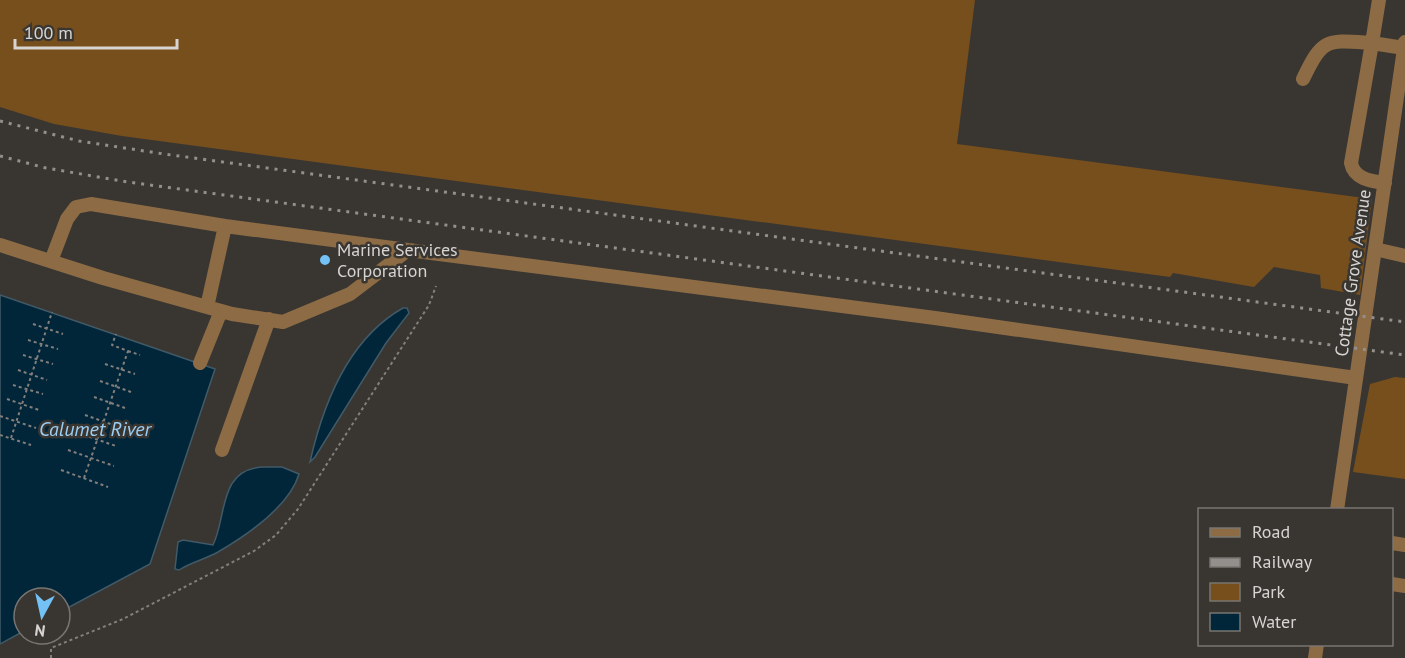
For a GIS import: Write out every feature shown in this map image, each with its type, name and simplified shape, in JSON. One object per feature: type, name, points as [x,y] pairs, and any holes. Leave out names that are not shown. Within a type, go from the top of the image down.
[{"type":"street","points":[[1379,0],[1351,163],[1352,168],[1360,177],[1385,183]]},
{"type":"street","points":[[1303,79],[1313,57],[1325,44],[1347,40],[1405,45]]},
{"type":"street","name":"Cottage Grove Avenue","points":[[1337,508],[1405,45]]},
{"type":"street","points":[[51,261],[67,219],[76,207],[91,204],[225,226],[935,318],[1356,378]]},
{"type":"street","points":[[207,306],[225,226]]},
{"type":"street","points":[[0,245],[221,311],[283,322],[350,294],[408,250]]},
{"type":"street","points":[[1375,249],[1405,256]]},
{"type":"street","points":[[200,363],[221,311]]},
{"type":"street","points":[[222,450],[269,320]]},
{"type":"path","points":[[51,658],[51,648],[132,614],[254,551],[276,535],[305,499],[429,305],[436,286]]},
{"type":"path","points":[[11,438],[52,312]]},
{"type":"path","points":[[33,324],[63,334]]},
{"type":"path","points":[[116,334],[112,345],[140,355]]},
{"type":"path","points":[[28,340],[58,349]]},
{"type":"path","points":[[84,478],[128,351]]},
{"type":"path","points":[[24,355],[53,364]]},
{"type":"path","points":[[105,364],[135,374]]},
{"type":"path","points":[[18,370],[47,380]]},
{"type":"path","points":[[100,381],[131,392]]},
{"type":"path","points":[[13,385],[43,394]]},
{"type":"path","points":[[94,397],[125,408]]},
{"type":"path","points":[[7,399],[39,410]]},
{"type":"path","points":[[85,415],[122,428]]},
{"type":"path","points":[[0,416],[36,428]]},
{"type":"path","points":[[78,432],[116,446]]},
{"type":"path","points":[[0,435],[31,445]]},
{"type":"path","points":[[68,450],[114,466]]},
{"type":"path","points":[[61,470],[108,487]]},
{"type":"green space","points":[[0,0],[975,0],[957,144],[1372,199],[1360,295],[1321,288],[1320,275],[1274,267],[1254,287],[1173,273],[1170,277],[122,136],[54,124],[0,107]]},
{"type":"green space","points":[[1395,377],[1405,378],[1405,479],[1353,472],[1370,384]]},
{"type":"water","name":"Calumet River","points":[[0,295],[215,369],[150,564],[72,606],[72,586],[12,586],[12,638],[0,644]]},
{"type":"water","points":[[403,308],[407,308],[409,313],[386,343],[310,462],[322,418],[341,375],[353,355],[384,321]]},
{"type":"water","points":[[282,467],[299,474],[294,486],[277,509],[254,529],[229,545],[179,570],[175,569],[178,542],[183,540],[213,545],[231,486],[248,470]]},
{"type":"railway","points":[[0,121],[79,141],[164,154],[1405,322]]},
{"type":"railway","points":[[0,156],[46,168],[128,182],[1405,355]]},
{"type":"place","name":"Marine Services Corporation","points":[[325,260]]}]
